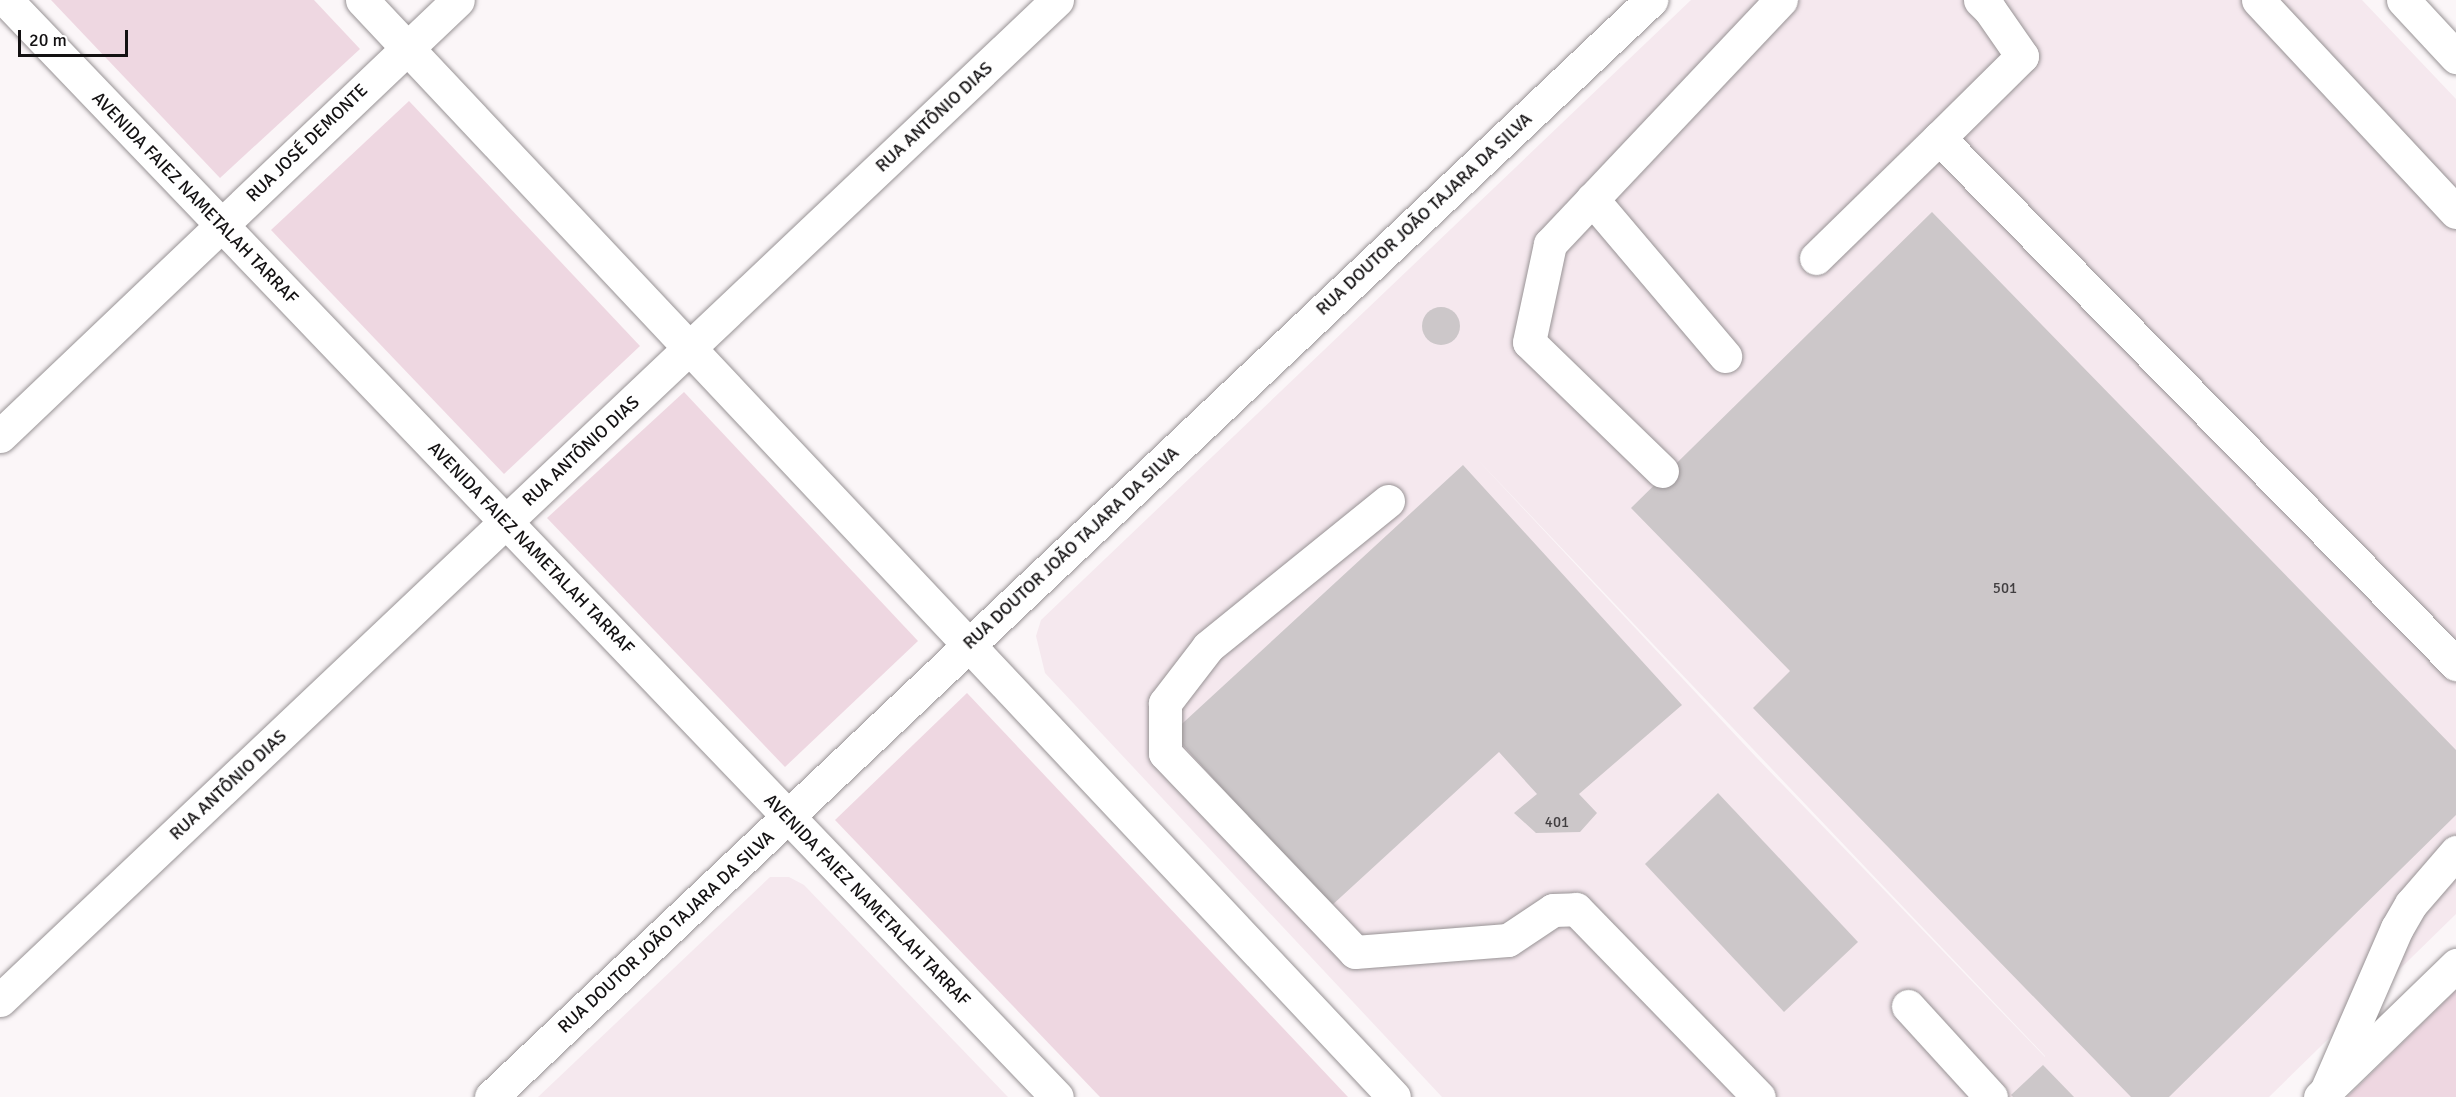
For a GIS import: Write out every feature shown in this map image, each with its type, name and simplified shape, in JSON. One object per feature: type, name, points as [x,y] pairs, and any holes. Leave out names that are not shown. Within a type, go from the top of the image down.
[{"type":"street","name":"AVENIDA FAIEZ NAMETALAH TARRAF","points":[[6,0],[1057,1097]]},
{"type":"street","points":[[362,0],[1394,1097]]},
{"type":"street","name":"RUA JOSÉ DEMONTE","points":[[0,436],[458,0]]},
{"type":"street","name":"RUA ANTÔNIO DIAS","points":[[0,1000],[1058,0]]},
{"type":"street","name":"RUA DOUTOR JOÃO TAJARA DA SILVA","points":[[491,1097],[1650,0]]},
{"type":"street","points":[[1662,471],[1529,342],[1550,244],[1781,0]]},
{"type":"street","points":[[1816,258],[2022,56],[1990,9],[1980,0]]},
{"type":"street","points":[[2258,0],[2456,212]]},
{"type":"street","points":[[2403,0],[2456,57]]},
{"type":"street","points":[[1938,138],[2456,664]]},
{"type":"street","points":[[1592,199],[1725,356]]},
{"type":"street","points":[[1388,501],[1208,648],[1165,704],[1165,753],[1355,952],[1508,939],[1553,910],[1576,909],[1759,1097]]},
{"type":"street","points":[[2323,1094],[2397,928],[2411,904],[2456,852]]},
{"type":"street","points":[[2323,1094],[2456,965]]},
{"type":"street","points":[[1908,1006],[1991,1097]]},
{"type":"shaded area","points":[[51,0],[314,0],[360,49],[220,178]]},
{"type":"shaded area","points":[[1691,0],[2362,0],[2456,99],[2456,914],[2269,1097],[1442,1097],[1045,673],[1036,636],[1041,620]],"holes":[[[1476,458],[2045,1056],[1756,757]]]},
{"type":"shaded area","points":[[409,101],[640,346],[504,474],[271,230]]},
{"type":"shaded area","points":[[684,392],[918,641],[785,767],[547,518]]},
{"type":"shaded area","points":[[967,693],[1348,1097],[1100,1097],[835,820]]},
{"type":"shaded area","points":[[770,877],[789,877],[804,885],[1008,1097],[538,1097]]},
{"type":"shaded area","points":[[2456,990],[2456,1097],[2347,1097]]},
{"type":"building","points":[[1932,212],[2456,750],[2456,815],[2169,1097],[2131,1097],[1753,708],[1790,671],[1631,508]]},
{"type":"building","points":[[1441,307],[1454,313],[1460,326],[1454,339],[1441,345],[1428,339],[1422,326],[1428,313]]},
{"type":"building","points":[[1463,465],[1682,705],[1579,794],[1597,813],[1580,832],[1536,833],[1514,813],[1537,794],[1499,752],[1330,907],[1172,733]]},
{"type":"building","points":[[1718,793],[1858,942],[1784,1012],[1645,864]]},
{"type":"building","points":[[2043,1065],[2074,1097],[2013,1097],[2011,1095]]}]
